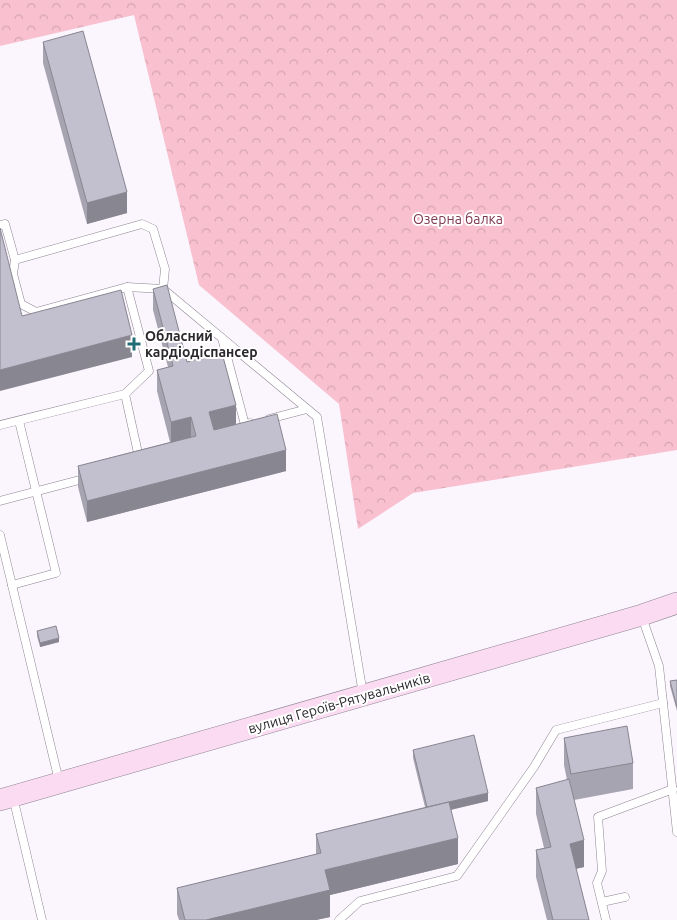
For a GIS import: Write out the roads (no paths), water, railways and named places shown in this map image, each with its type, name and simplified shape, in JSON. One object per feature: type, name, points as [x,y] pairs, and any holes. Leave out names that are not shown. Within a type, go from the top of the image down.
[{"type":"main road","name":"вулиця Героїв-Рятувальників","points":[[7,799],[642,615],[677,603]]},
{"type":"lane","points":[[0,225],[5,224],[14,260],[13,274],[21,304],[34,315],[127,287],[163,289],[317,417],[364,696]]},
{"type":"lane","points":[[14,260],[142,224],[153,229],[165,269],[163,289]]},
{"type":"lane","points":[[0,426],[125,394],[149,371],[127,287]]},
{"type":"lane","points":[[222,338],[245,425],[307,409]]},
{"type":"lane","points":[[125,394],[138,453],[128,467]]},
{"type":"lane","points":[[12,585],[56,573],[18,421]]},
{"type":"lane","points":[[0,501],[92,477]]},
{"type":"lane","points":[[0,535],[60,784]]},
{"type":"lane","points":[[642,615],[659,666],[677,832]]},
{"type":"lane","points":[[339,920],[360,901],[457,876],[534,766],[556,730],[664,703]]},
{"type":"lane","points":[[606,920],[597,883],[602,871],[598,817],[673,790]]},
{"type":"lane","points":[[7,799],[42,920]]},
{"type":"lane","points":[[602,902],[625,897]]},
{"type":"place","name":"Обласний кардіодіспансер","points":[[134,344]]},
{"type":"park label","name":"Озерна балка","points":[[458,219]]}]
